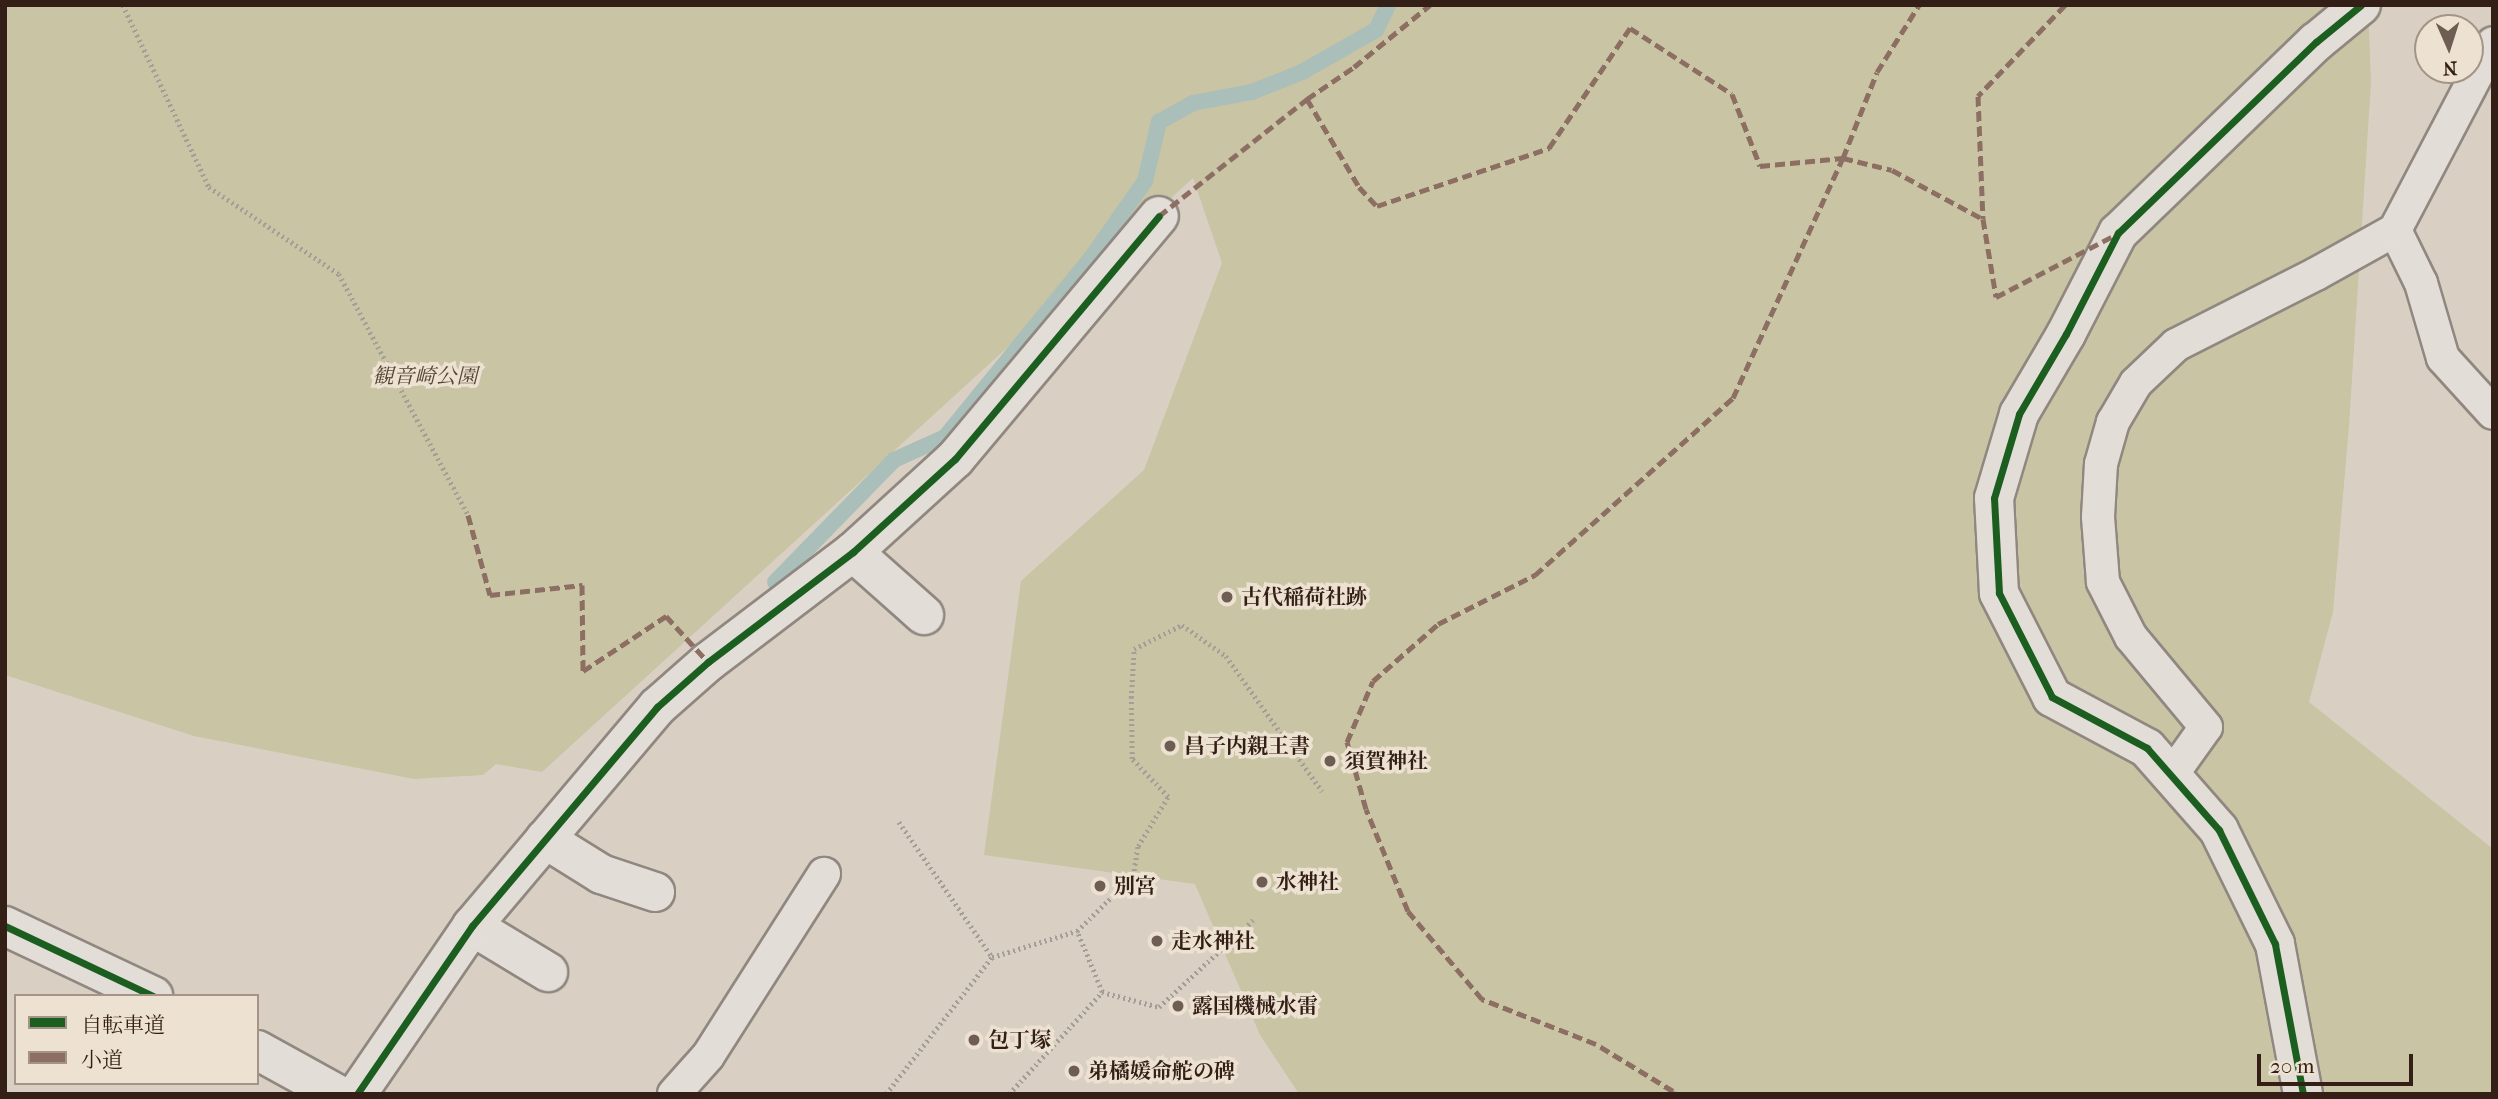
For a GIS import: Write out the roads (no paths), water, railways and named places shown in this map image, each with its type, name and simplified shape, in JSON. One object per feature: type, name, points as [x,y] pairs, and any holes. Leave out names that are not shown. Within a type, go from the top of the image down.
[{"type":"street","points":[[2303,1094],[2275,944],[2219,830],[2147,748],[2052,697],[1999,593],[1994,498],[2019,414],[2066,334],[2118,233],[2316,42],[2361,5]]},
{"type":"street","points":[[357,1094],[472,926],[657,707],[708,662],[853,552],[955,459],[1159,216]]},
{"type":"street","points":[[853,552],[925,615]]},
{"type":"street","points":[[545,839],[601,874],[655,892]]},
{"type":"street","points":[[5,926],[149,994]]},
{"type":"street","points":[[472,926],[548,972]]},
{"type":"street","points":[[259,1051],[337,1094]]},
{"type":"lane","points":[[2171,776],[2206,727],[2131,637],[2103,582],[2098,517],[2101,464],[2113,422],[2136,383],[2176,345],[2316,274],[2395,230],[2493,43]]},
{"type":"lane","points":[[2395,230],[2421,283],[2443,358],[2493,413]]},
{"type":"lane","points":[[674,1094],[708,1056],[824,874]]},
{"type":"waterway","points":[[775,582],[894,460],[945,437],[1091,258],[1145,181],[1159,122],[1193,103],[1252,92],[1302,72],[1376,30],[1388,5]]},
{"type":"place","name":"古代稲荷社跡","points":[[1227,597]]},
{"type":"place","name":"昌子内親王書","points":[[1170,746]]},
{"type":"place","name":"須賀神社","points":[[1330,761]]},
{"type":"place","name":"水神社","points":[[1262,882]]},
{"type":"place","name":"別宮","points":[[1100,886]]},
{"type":"place","name":"走水神社","points":[[1157,941]]},
{"type":"place","name":"露国機械水雷","points":[[1178,1006]]},
{"type":"place","name":"包丁塚","points":[[974,1040]]},
{"type":"place","name":"弟橘媛命舵の碑","points":[[1074,1071]]},
{"type":"park label","name":"観音崎公園","points":[[425,376]]}]
